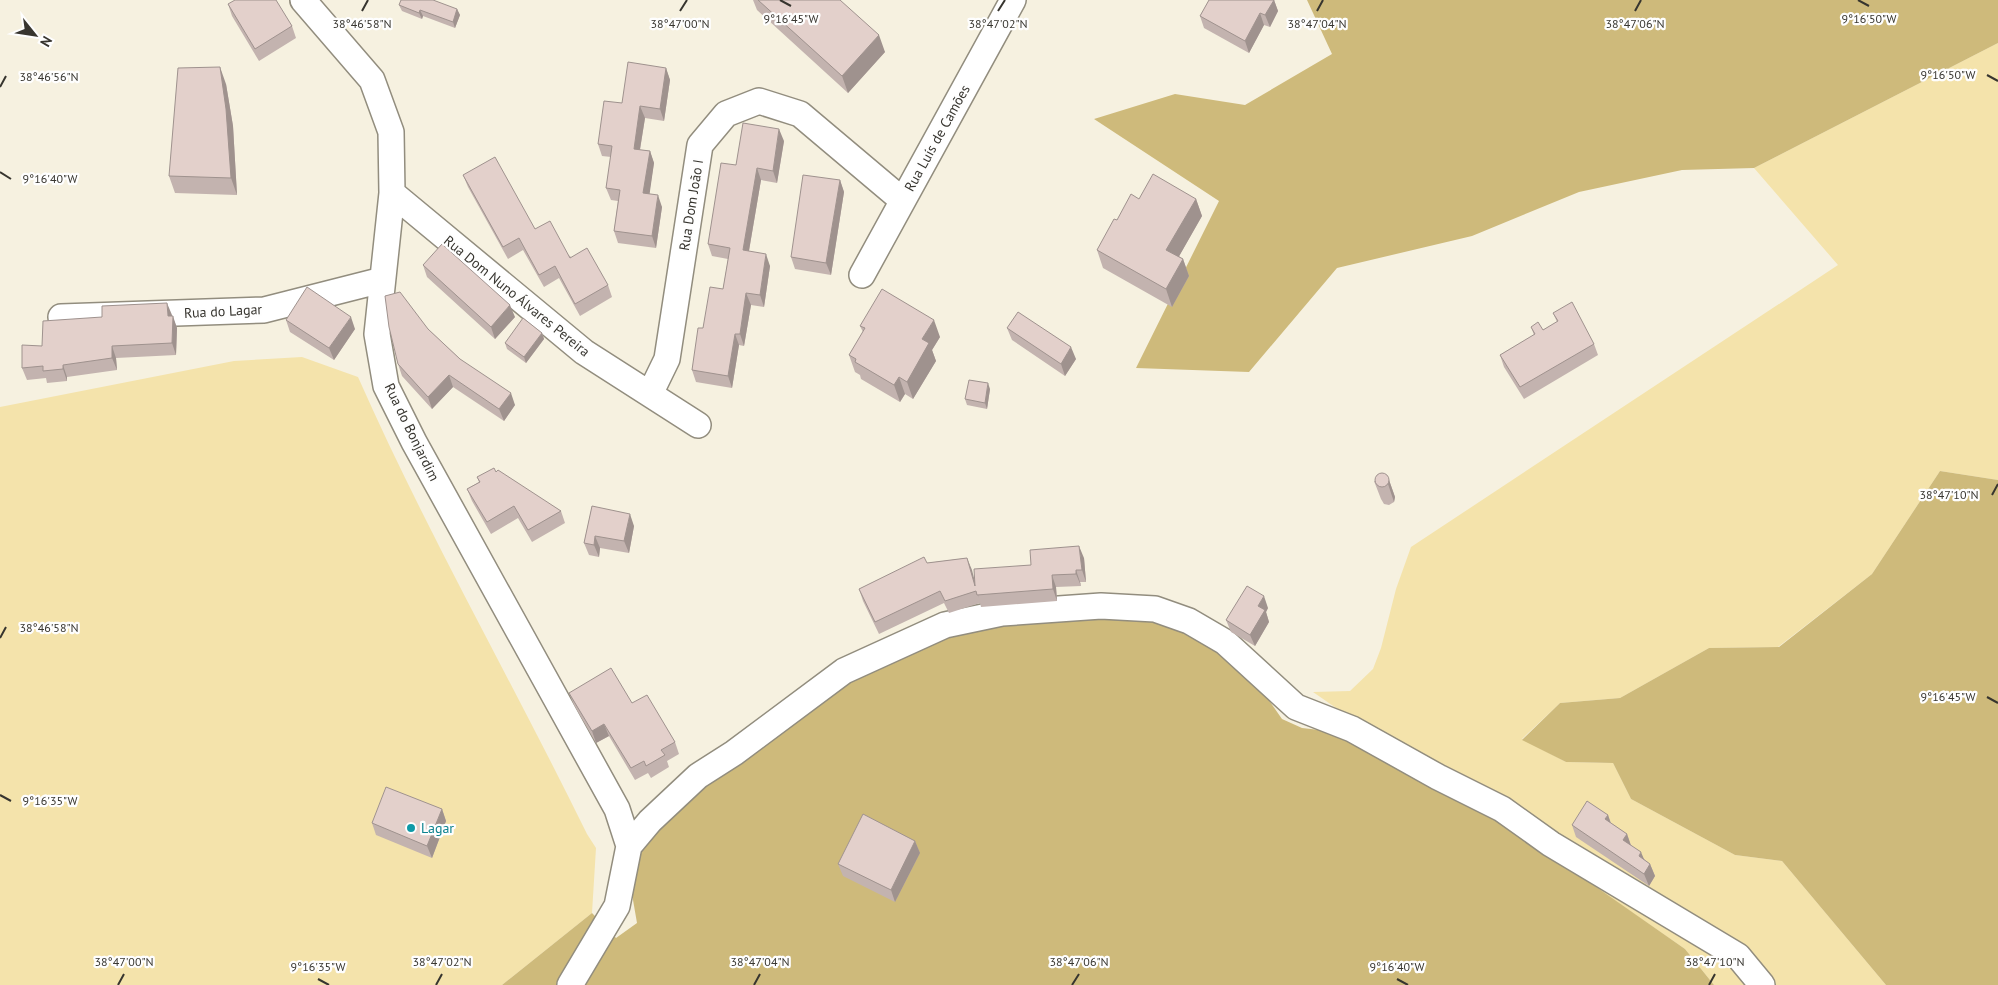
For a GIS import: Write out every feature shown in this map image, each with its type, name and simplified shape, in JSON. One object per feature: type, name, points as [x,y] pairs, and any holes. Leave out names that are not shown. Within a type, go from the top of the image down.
[{"type":"street","name":"Rua do Bonjardim","points":[[303,0],[372,80],[391,132],[392,193],[377,334],[386,386],[418,450],[617,809],[629,846]]},
{"type":"street","name":"Rua Luís de Camões","points":[[862,275],[1006,3]]},
{"type":"street","name":"Rua Dom João I","points":[[650,394],[667,359],[700,146],[726,114],[759,101],[800,114],[902,200]]},
{"type":"street","name":"Rua Dom Nuno Álvares Pereira","points":[[392,193],[584,352],[698,426]]},
{"type":"street","name":"Rua do Lagar","points":[[61,317],[264,310],[382,280]]},
{"type":"street","points":[[570,985],[617,906],[629,846],[650,821],[698,776],[734,752],[844,671],[945,625],[1002,613],[1100,606],[1156,609],[1190,621],[1225,642],[1296,707],[1352,729],[1438,777],[1502,809],[1551,844],[1738,956],[1762,985]]},
{"type":"shaded area","points":[[1307,0],[1998,0],[1998,43],[1754,168],[1682,170],[1579,192],[1472,236],[1337,268],[1249,372],[1136,368],[1219,201],[1094,119],[1175,94],[1245,105],[1332,54]]},
{"type":"shaded area","points":[[1998,43],[1998,480],[1940,471],[1872,574],[1778,647],[1709,648],[1620,698],[1560,703],[1522,739],[1566,762],[1613,763],[1631,799],[1735,855],[1782,861],[1886,985],[1714,985],[1685,949],[1313,692],[1350,691],[1373,669],[1381,648],[1396,589],[1411,547],[1838,265],[1754,168]]},
{"type":"shaded area","points":[[302,357],[358,377],[412,493],[587,834],[596,848],[592,913],[502,985],[0,985],[0,407],[234,361]]},
{"type":"shaded area","points":[[1940,471],[1998,480],[1998,985],[1886,985],[1782,861],[1735,855],[1631,799],[1613,763],[1566,762],[1522,740],[1560,703],[1620,698],[1709,648],[1779,647],[1872,574]]},
{"type":"shaded area","points":[[1116,612],[1160,619],[1217,652],[1257,683],[1282,719],[1302,728],[1337,732],[1483,808],[1685,949],[1714,985],[502,985],[592,913],[616,938],[637,923],[633,900],[632,856],[704,780],[810,708],[890,657],[934,639],[1029,618]]},
{"type":"building","points":[[235,0],[276,0],[292,26],[255,49],[228,4]]},
{"type":"building","points":[[401,0],[433,0],[457,9],[453,22],[420,10],[419,13],[399,5]]},
{"type":"building","points":[[758,0],[840,0],[879,35],[842,76]]},
{"type":"building","points":[[1209,0],[1274,0],[1265,15],[1260,13],[1245,41],[1200,16]]},
{"type":"building","points":[[628,62],[666,68],[660,109],[640,106],[634,149],[650,151],[643,193],[658,195],[652,236],[614,231],[620,190],[606,188],[612,146],[598,144],[604,101],[622,103]]},
{"type":"building","points":[[220,67],[226,109],[231,178],[169,176],[178,68]]},
{"type":"building","points":[[743,123],[779,129],[773,171],[757,168],[743,250],[766,254],[760,295],[746,293],[740,334],[735,334],[728,376],[692,370],[698,328],[703,328],[710,287],[723,289],[730,248],[708,244],[721,163],[736,165]]},
{"type":"building","points":[[495,157],[535,229],[550,221],[570,258],[587,248],[608,285],[575,304],[555,266],[539,275],[519,238],[503,247],[463,175]]},
{"type":"building","points":[[1153,174],[1196,199],[1166,250],[1183,259],[1166,289],[1097,250],[1114,219],[1117,220],[1131,194],[1139,199]]},
{"type":"building","points":[[803,175],[840,180],[826,263],[791,257]]},
{"type":"building","points":[[442,244],[510,305],[491,327],[423,265]]},
{"type":"building","points":[[307,287],[351,317],[329,348],[286,320]]},
{"type":"building","points":[[882,289],[934,320],[922,339],[929,343],[907,382],[899,377],[894,385],[855,362],[856,359],[849,355],[865,328],[860,326]]},
{"type":"building","points":[[400,292],[428,329],[460,359],[511,393],[499,409],[449,375],[428,397],[398,364],[389,327],[385,296]]},
{"type":"building","points":[[1572,302],[1594,344],[1520,387],[1500,355],[1535,334],[1531,327],[1538,322],[1543,330],[1558,321],[1553,313]]},
{"type":"building","points":[[167,303],[168,316],[173,316],[172,343],[112,346],[112,358],[63,365],[63,369],[43,371],[43,366],[22,368],[22,345],[42,346],[43,321],[102,317],[102,306]]},
{"type":"building","points":[[1018,312],[1071,347],[1061,364],[1007,328]]},
{"type":"building","points":[[523,318],[542,333],[524,357],[505,343]]},
{"type":"building","points":[[969,380],[988,383],[985,403],[965,399]]},
{"type":"building","points":[[494,468],[496,472],[498,470],[561,511],[528,530],[514,506],[487,522],[467,489],[480,482],[477,477]]},
{"type":"building","points":[[1379,473],[1385,473],[1389,480],[1385,487],[1379,487],[1375,483],[1375,477]]},
{"type":"building","points":[[592,506],[630,514],[624,541],[595,536],[594,545],[584,543]]},
{"type":"building","points":[[1079,546],[1082,570],[1076,570],[1076,574],[1052,575],[1053,589],[977,595],[976,591],[945,601],[940,591],[875,622],[859,589],[924,557],[927,563],[967,558],[975,586],[974,569],[1031,565],[1030,550]]},
{"type":"building","points":[[1247,586],[1264,596],[1258,606],[1265,610],[1250,635],[1226,620]]},
{"type":"building","points":[[611,668],[632,703],[647,695],[675,742],[661,750],[665,755],[646,766],[644,761],[631,768],[604,724],[592,731],[569,693]]},
{"type":"building","name":"Lagar","points":[[386,787],[442,809],[427,846],[372,823]]},
{"type":"building","points":[[1587,801],[1608,815],[1605,819],[1627,834],[1623,840],[1641,852],[1639,856],[1650,864],[1644,874],[1572,825]]},
{"type":"building","points":[[863,814],[915,841],[891,890],[838,864]]},
{"type":"place","name":"Lagar","points":[[411,828]]}]
